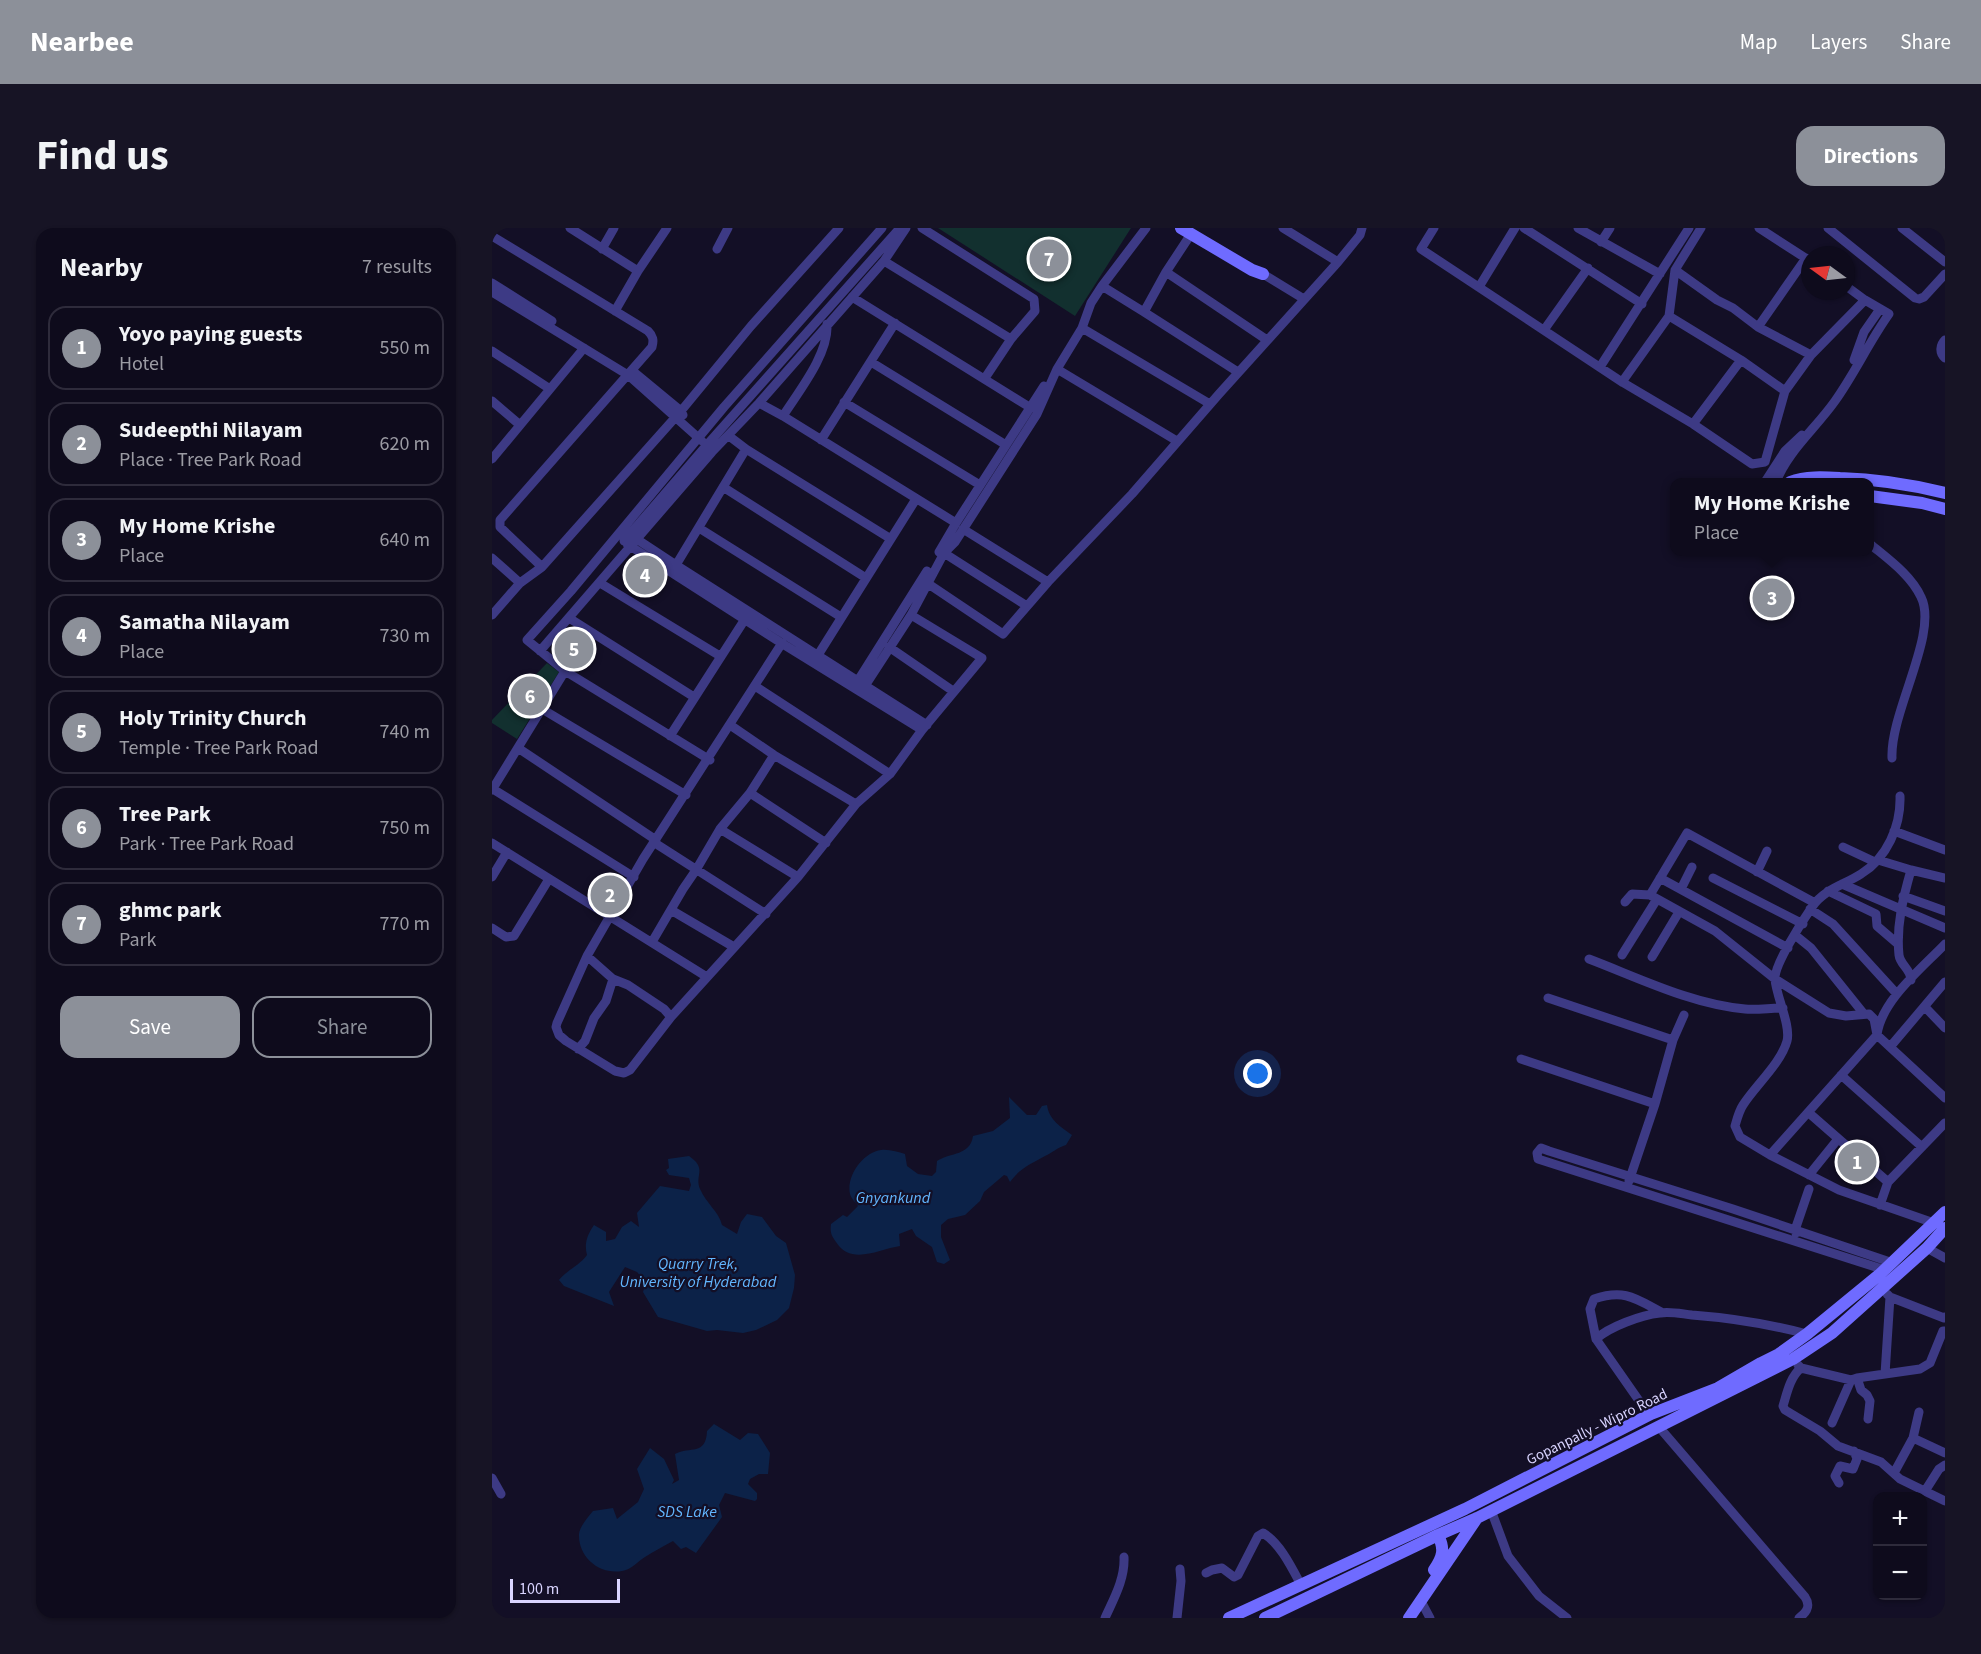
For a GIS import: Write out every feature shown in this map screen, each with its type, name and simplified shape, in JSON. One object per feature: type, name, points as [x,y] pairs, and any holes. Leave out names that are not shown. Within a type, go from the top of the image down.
[{"type":"main road","points":[[1190,230],[1252,270],[1263,274]]},
{"type":"main road","points":[[1812,478],[1846,478]]},
{"type":"main road","points":[[1874,479],[1904,483],[1945,493]]},
{"type":"main road","points":[[1874,497],[1916,502],[1945,509]]},
{"type":"main road","name":"Gopanpally - Wipro Road","points":[[1265,1618],[1477,1518],[1659,1427],[1797,1364],[1832,1333],[1886,1293],[1927,1248],[1945,1212]]},
{"type":"main road","name":"Gopanpally - Wipro Road","points":[[1229,1618],[1465,1509],[1649,1415],[1718,1388],[1779,1354],[1807,1334],[1940,1226]]},
{"type":"main road","points":[[1409,1618],[1477,1518]]},
{"type":"main road","points":[[1401,1618],[1441,1560],[1443,1548],[1438,1535]]},
{"type":"main road","points":[[1296,1588],[1297,1603]]},
{"type":"main road","points":[[1279,1596],[1284,1609]]},
{"type":"street","points":[[570,228],[638,271]]},
{"type":"street","points":[[602,249],[614,228]]},
{"type":"street","points":[[615,311],[667,228]]},
{"type":"street","points":[[717,249],[728,228]]},
{"type":"street","points":[[492,615],[520,584],[542,567],[678,414],[751,326],[837,231],[825,228]]},
{"type":"street","points":[[540,651],[600,583],[627,537],[699,437],[882,228]]},
{"type":"street","points":[[709,760],[565,671],[527,640],[709,449],[900,228]]},
{"type":"street","points":[[709,449],[729,436],[759,403],[884,261],[906,228]]},
{"type":"street","points":[[922,228],[1034,299],[1035,311],[1011,339],[985,378]]},
{"type":"street","points":[[859,686],[890,647],[911,615],[980,485],[1080,328],[1087,303],[1139,228]]},
{"type":"street","points":[[959,526],[1037,414],[1057,369],[1082,328],[1091,303],[1146,228]]},
{"type":"street","points":[[1283,228],[1338,262]]},
{"type":"street","points":[[927,583],[1003,634],[1047,582],[1132,494],[1338,262],[1360,235],[1362,228]]},
{"type":"street","points":[[1434,228],[1421,249],[1622,382],[1693,424],[1752,464],[1765,462],[1785,391],[1811,355],[1866,300]]},
{"type":"street","points":[[1479,287],[1515,228]]},
{"type":"street","points":[[1524,228],[1642,304]]},
{"type":"street","points":[[1578,228],[1660,274]]},
{"type":"street","points":[[1601,242],[1610,228]]},
{"type":"street","points":[[1600,367],[1689,228]]},
{"type":"street","points":[[1622,382],[1669,316],[1676,270],[1701,228]]},
{"type":"street","points":[[1759,228],[1801,255]]},
{"type":"street","points":[[1828,228],[1915,298],[1924,297],[1945,274]]},
{"type":"street","points":[[1902,228],[1945,262]]},
{"type":"street","points":[[1144,312],[1190,230]]},
{"type":"street","points":[[492,236],[653,336],[652,347],[500,520],[500,527],[542,567]]},
{"type":"street","points":[[884,261],[1011,339]]},
{"type":"street","points":[[1544,330],[1587,268]]},
{"type":"street","points":[[1758,327],[1801,269]]},
{"type":"street","points":[[1676,270],[1758,327],[1811,355]]},
{"type":"street","points":[[1166,272],[1267,340]]},
{"type":"street","points":[[1263,274],[1304,299]]},
{"type":"street","points":[[492,283],[630,373],[678,414],[681,424],[699,437],[709,449]]},
{"type":"street","points":[[1102,286],[1238,372]]},
{"type":"street","points":[[492,292],[630,373]]},
{"type":"street","points":[[1778,478],[1788,459],[1836,400],[1888,314],[1855,292]]},
{"type":"street","points":[[852,297],[1031,408]]},
{"type":"street","points":[[1768,478],[1785,451],[1811,427],[1843,382],[1864,332],[1880,309]]},
{"type":"street","points":[[1669,316],[1741,360],[1785,391]]},
{"type":"street","points":[[821,440],[895,323]]},
{"type":"street","points":[[783,416],[819,358],[828,337],[827,324]]},
{"type":"street","points":[[1082,328],[1210,404]]},
{"type":"street","points":[[1945,340],[1941,350],[1945,358]]},
{"type":"street","points":[[493,455],[584,348]]},
{"type":"street","points":[[492,351],[550,389]]},
{"type":"street","points":[[1693,424],[1741,360]]},
{"type":"street","points":[[871,362],[1006,445]]},
{"type":"street","points":[[1057,369],[1177,441]]},
{"type":"street","points":[[492,401],[520,425]]},
{"type":"street","points":[[844,402],[980,485]]},
{"type":"street","points":[[759,403],[1047,582]]},
{"type":"street","points":[[729,436],[891,539]]},
{"type":"street","points":[[676,565],[746,448]]},
{"type":"street","points":[[723,488],[866,578]]},
{"type":"street","points":[[818,655],[916,500]]},
{"type":"street","points":[[699,528],[841,617]]},
{"type":"street","points":[[627,537],[676,565],[786,643],[924,728]]},
{"type":"street","points":[[627,537],[748,615]]},
{"type":"street","points":[[859,686],[952,539]]},
{"type":"street","points":[[1874,548],[1914,584],[1922,598],[1926,615],[1922,641],[1895,728],[1892,758]]},
{"type":"street","points":[[944,553],[1027,606]]},
{"type":"street","points":[[492,558],[520,584]]},
{"type":"street","points":[[600,583],[720,656]]},
{"type":"street","points":[[670,736],[748,615]]},
{"type":"street","points":[[786,643],[733,727],[709,760],[676,819],[643,859],[587,956],[558,1016],[556,1027],[559,1035],[615,1071],[624,1073],[630,1070],[671,1017],[766,914],[856,804],[890,774],[953,691],[982,658],[911,615]]},
{"type":"street","points":[[569,618],[694,697]]},
{"type":"street","points":[[786,643],[818,655],[859,686]]},
{"type":"street","points":[[657,842],[786,643]]},
{"type":"street","points":[[890,647],[953,691]]},
{"type":"street","points":[[565,671],[492,790],[634,877]]},
{"type":"street","points":[[758,688],[890,774]]},
{"type":"street","points":[[542,708],[686,795]]},
{"type":"street","points":[[733,727],[774,755],[856,804]]},
{"type":"street","points":[[518,748],[696,870],[766,914]]},
{"type":"street","points":[[652,942],[720,830],[750,793],[774,755]]},
{"type":"street","points":[[750,793],[826,843]]},
{"type":"street","points":[[1900,796],[1894,831],[1886,850],[1862,874],[1828,891],[1813,906],[1777,968],[1775,979],[1788,1039],[1781,1054],[1742,1107],[1735,1126],[1740,1137],[1839,1190],[1940,1226]]},
{"type":"street","points":[[720,830],[798,877]]},
{"type":"street","points":[[1894,831],[1945,850]]},
{"type":"street","points":[[1622,955],[1654,897],[1660,878],[1687,833],[1813,906],[1833,924],[1896,993]]},
{"type":"street","points":[[492,843],[707,977]]},
{"type":"street","points":[[1844,847],[1877,861],[1945,878]]},
{"type":"street","points":[[1757,872],[1767,851]]},
{"type":"street","points":[[492,877],[507,852]]},
{"type":"street","points":[[1681,889],[1692,867]]},
{"type":"street","points":[[1911,870],[1903,896],[1898,930],[1899,959],[1911,973],[1911,980]]},
{"type":"street","points":[[1660,878],[1788,948]]},
{"type":"street","points":[[1713,878],[1803,924]]},
{"type":"street","points":[[492,928],[506,937],[514,936],[549,879]]},
{"type":"street","points":[[1842,884],[1945,928]]},
{"type":"street","points":[[1828,891],[1876,914],[1877,926],[1898,944]]},
{"type":"street","points":[[1624,902],[1632,894],[1654,897],[1715,931],[1775,979],[1829,1013],[1846,1016],[1869,1014],[1874,1020],[1877,1035],[1945,1098]]},
{"type":"street","points":[[1903,896],[1945,911]]},
{"type":"street","points":[[671,910],[734,947]]},
{"type":"street","points":[[1652,957],[1679,912]]},
{"type":"street","points":[[1795,935],[1811,948],[1864,1014]]},
{"type":"street","points":[[1770,1155],[1877,1035],[1879,1022],[1896,993],[1945,944]]},
{"type":"street","points":[[587,956],[613,979],[628,985],[664,1009],[671,1017]]},
{"type":"street","points":[[1589,959],[1685,995],[1722,1006],[1747,1009],[1783,1008]]},
{"type":"street","points":[[578,1049],[585,1041],[594,1018],[606,1001],[613,979]]},
{"type":"street","points":[[1890,1047],[1945,982]]},
{"type":"street","points":[[1548,998],[1673,1040]]},
{"type":"street","points":[[1925,1007],[1945,1028]]},
{"type":"street","points":[[1627,1186],[1655,1104],[1673,1040],[1684,1015]]},
{"type":"street","points":[[1521,1059],[1655,1104]]},
{"type":"street","points":[[1841,1075],[1922,1147]]},
{"type":"street","points":[[1809,1113],[1888,1182]]},
{"type":"street","points":[[1880,1205],[1888,1182],[1945,1123]]},
{"type":"street","points":[[1809,1175],[1838,1139]]},
{"type":"street","points":[[1541,1148],[1630,1176],[1795,1230],[1889,1266],[1798,1241],[1538,1159],[1537,1154],[1541,1148]]},
{"type":"street","points":[[1798,1241],[1795,1230],[1809,1189]]},
{"type":"street","points":[[1927,1248],[1945,1258]]},
{"type":"street","points":[[1885,1374],[1886,1293],[1945,1317],[1944,1331],[1926,1367],[1885,1374],[1854,1379],[1797,1364],[1783,1406],[1785,1410],[1820,1431],[1838,1446],[1881,1462],[1900,1479],[1945,1501]]},
{"type":"street","points":[[1649,1415],[1596,1339],[1590,1309],[1594,1299],[1604,1296],[1630,1296],[1661,1312],[1775,1325],[1807,1334]]},
{"type":"street","points":[[1596,1339],[1601,1334],[1630,1321],[1661,1312]]},
{"type":"street","points":[[1854,1379],[1870,1401],[1868,1419]]},
{"type":"street","points":[[1832,1423],[1854,1379]]},
{"type":"street","points":[[1894,1473],[1913,1438],[1919,1412]]},
{"type":"street","points":[[1659,1427],[1805,1597],[1808,1608],[1799,1618]]},
{"type":"street","points":[[1913,1438],[1945,1453]]},
{"type":"street","points":[[1839,1483],[1835,1476],[1840,1466],[1853,1469],[1857,1459],[1854,1451]]},
{"type":"street","points":[[1925,1491],[1939,1469],[1945,1465]]},
{"type":"street","points":[[492,1478],[501,1494]]},
{"type":"street","points":[[1491,1510],[1508,1556],[1539,1596],[1567,1618]]},
{"type":"street","points":[[1206,1573],[1222,1568],[1230,1575],[1237,1576],[1258,1536],[1263,1533],[1275,1544],[1294,1572],[1296,1588]]},
{"type":"street","points":[[1105,1618],[1118,1592],[1124,1557]]},
{"type":"street","points":[[1177,1618],[1180,1569]]},
{"type":"street","points":[[1421,1601],[1430,1618]]},
{"type":"green space","points":[[938,228],[1131,228],[1075,316]]},
{"type":"green space","points":[[547,663],[559,672],[517,739],[492,723],[492,720]]},
{"type":"water","name":"Gnyankund","points":[[1009,1097],[1027,1115],[1036,1115],[1042,1106],[1047,1105],[1053,1119],[1072,1135],[1066,1145],[1026,1167],[1010,1182],[1004,1175],[984,1192],[980,1201],[965,1215],[948,1219],[941,1225],[941,1237],[950,1260],[944,1264],[937,1262],[932,1247],[916,1236],[912,1229],[899,1234],[900,1246],[857,1255],[842,1249],[832,1235],[831,1224],[843,1215],[847,1217],[858,1206],[851,1196],[849,1187],[854,1172],[868,1155],[884,1150],[905,1154],[907,1166],[918,1174],[932,1176],[936,1172],[937,1161],[959,1153],[968,1147],[973,1136],[993,1131],[1010,1118]]},
{"type":"water","name":"Quarry Trek, University of Hyderabad","points":[[689,1156],[699,1168],[700,1189],[722,1225],[737,1234],[747,1214],[762,1217],[776,1236],[786,1243],[795,1275],[789,1308],[777,1320],[756,1330],[743,1333],[707,1331],[658,1317],[643,1292],[646,1282],[637,1272],[625,1267],[609,1292],[614,1306],[564,1286],[559,1280],[587,1255],[587,1240],[594,1225],[606,1232],[606,1241],[615,1239],[622,1227],[631,1221],[639,1227],[637,1213],[660,1186],[689,1191],[691,1185],[689,1178],[669,1175],[666,1170],[669,1168],[668,1159]]},
{"type":"water","name":"SDS Lake","points":[[714,1424],[740,1440],[748,1433],[758,1434],[770,1453],[768,1474],[759,1474],[750,1479],[748,1484],[757,1493],[757,1499],[755,1501],[725,1493],[719,1505],[722,1517],[696,1553],[686,1547],[681,1549],[673,1541],[625,1570],[614,1572],[592,1563],[582,1550],[579,1534],[593,1511],[613,1508],[617,1519],[638,1502],[644,1489],[637,1469],[650,1448],[664,1459],[674,1480],[672,1484],[679,1480],[675,1454],[696,1449],[704,1444],[707,1431]]},
{"type":"place","name":"ghmc park","points":[[1049,259]]},
{"type":"place","name":"Samatha Nilayam","points":[[645,575]]},
{"type":"place","name":"My Home Krishe","points":[[1772,598]]},
{"type":"place","name":"Holy Trinity Church","points":[[574,649]]},
{"type":"place","name":"Tree Park","points":[[530,696]]},
{"type":"place","name":"Sudeepthi Nilayam","points":[[610,895]]},
{"type":"place","name":"Yoyo paying guests","points":[[1857,1162]]}]
